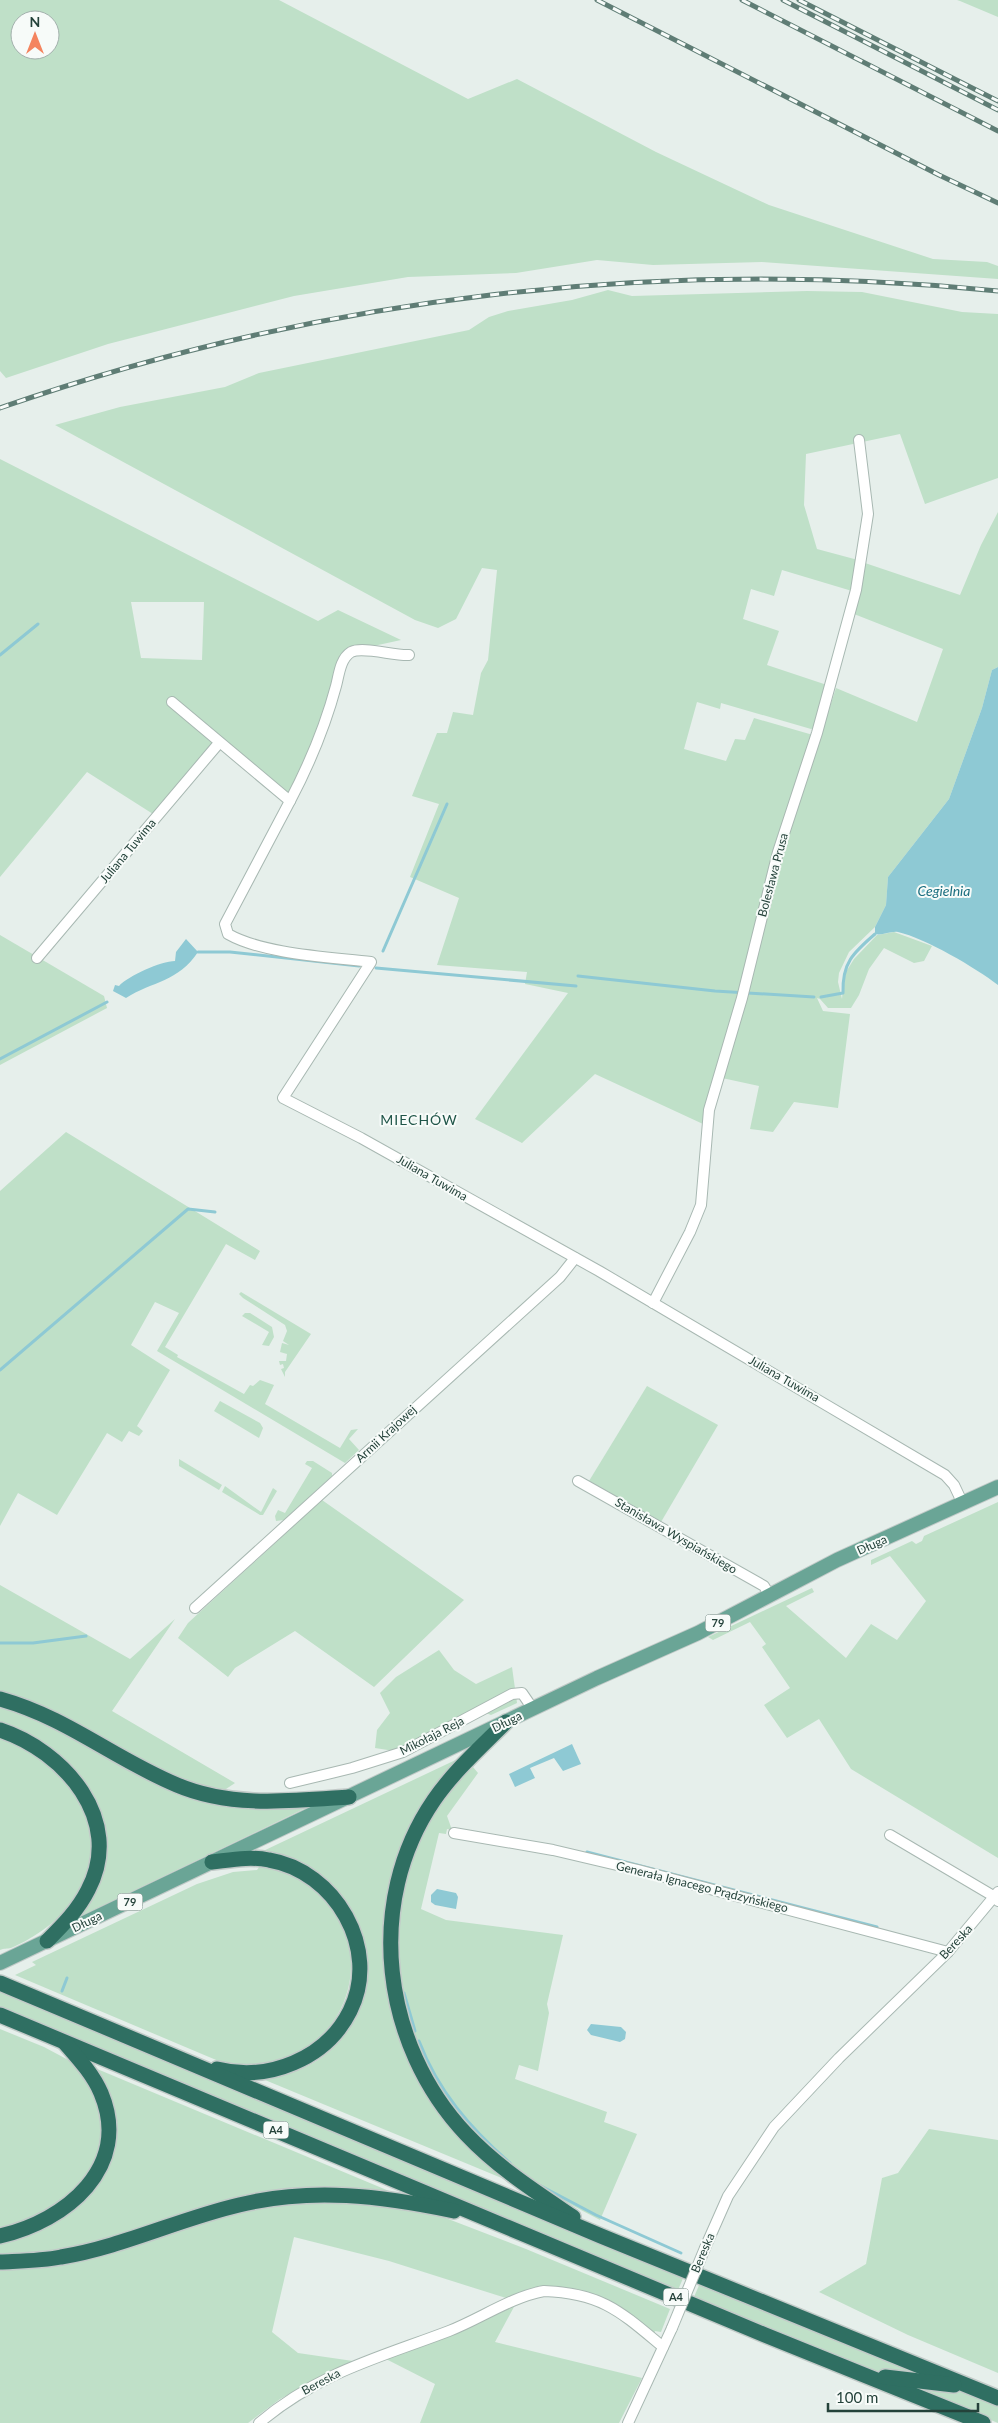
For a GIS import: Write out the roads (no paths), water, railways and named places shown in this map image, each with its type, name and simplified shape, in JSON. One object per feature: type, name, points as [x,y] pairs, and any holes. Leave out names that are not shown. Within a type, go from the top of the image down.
[{"type":"highway","points":[[0,1698],[54,1718],[146,1770],[197,1792],[228,1799],[259,1802],[349,1797]]},
{"type":"highway","points":[[506,1722],[451,1778],[434,1800],[410,1844],[397,1885],[391,1920],[390,1949],[398,2011],[413,2053],[431,2086],[464,2133],[508,2172],[601,2236]]},
{"type":"highway","points":[[0,1730],[33,1744],[66,1769],[88,1802],[96,1826],[98,1858],[89,1890],[67,1921],[48,1941]]},
{"type":"highway","points":[[184,2060],[226,2071],[245,2072],[270,2071],[300,2061],[326,2043],[343,2022],[353,2004],[358,1980],[358,1955],[348,1919],[336,1898],[317,1880],[292,1867],[268,1859],[212,1862]]},
{"type":"highway","name":"A4","points":[[0,1983],[601,2236],[998,2398]]},
{"type":"highway","name":"A4","points":[[0,2015],[765,2335],[866,2374],[983,2423]]},
{"type":"highway","points":[[0,2236],[31,2227],[57,2214],[69,2205],[88,2186],[106,2150],[108,2118],[100,2092],[65,2042]]},
{"type":"highway","points":[[0,2262],[32,2261],[83,2253],[240,2204],[309,2194],[379,2197],[487,2218]]},
{"type":"highway","name":"A4","points":[[866,2374],[974,2388]]},
{"type":"main road","name":"Długa","points":[[0,1963],[533,1709],[698,1633],[837,1560],[998,1488]]},
{"type":"street","name":"Bolesława Prusa","points":[[653,1303],[690,1232],[698,1212],[704,1186],[709,1110],[746,979],[778,852],[817,732],[856,590],[868,514],[859,440]]},
{"type":"street","name":"Juliana Tuwima","points":[[409,654],[369,651],[352,652],[343,660],[324,729],[308,767],[225,924],[228,934],[239,940],[291,952],[371,962],[284,1098],[361,1138],[575,1258],[934,1468],[951,1481],[963,1504]]},
{"type":"street","points":[[172,702],[290,801]]},
{"type":"street","name":"Juliana Tuwima","points":[[37,958],[219,743]]},
{"type":"street","name":"Armii Krajowej","points":[[195,1608],[560,1277],[575,1258]]},
{"type":"street","name":"Stanisława Wyspiańskiego","points":[[578,1481],[764,1586],[770,1596]]},
{"type":"street","name":"Mikołaja Reja","points":[[290,1783],[352,1768],[403,1752],[512,1694],[522,1694],[533,1709]]},
{"type":"street","name":"Generała Ignacego Prądzyńskiego","points":[[454,1833],[553,1850],[638,1870],[948,1952]]},
{"type":"street","points":[[890,1835],[997,1897]]},
{"type":"street","name":"Bereska","points":[[259,2423],[298,2394],[354,2365],[450,2331],[544,2291],[559,2291],[602,2302],[631,2319],[664,2347],[728,2196],[774,2127],[846,2051],[948,1952],[997,1897]]},
{"type":"street","points":[[628,2423],[664,2347]]},
{"type":"water","name":"Cegielnia","points":[[998,667],[998,985],[964,962],[922,940],[898,932],[875,934],[875,927],[886,905],[888,877],[949,799],[982,708],[992,670]]},
{"type":"water","points":[[186,939],[198,952],[190,962],[174,975],[126,998],[113,991],[115,985],[119,986],[145,970],[175,961],[176,952]]},
{"type":"water","points":[[572,1744],[581,1764],[563,1771],[554,1758],[530,1768],[535,1778],[515,1787],[509,1774]]},
{"type":"water","points":[[437,1889],[456,1893],[458,1897],[456,1909],[435,1905],[431,1902],[431,1895]]},
{"type":"water","points":[[591,2024],[621,2027],[626,2032],[625,2039],[620,2042],[591,2035],[587,2030]]},
{"type":"waterway","points":[[0,655],[38,624]]},
{"type":"waterway","points":[[383,951],[447,804]]},
{"type":"waterway","points":[[821,997],[843,993],[844,974],[850,959],[875,934]]},
{"type":"waterway","points":[[198,952],[230,952],[359,966]]},
{"type":"waterway","points":[[376,968],[576,986]]},
{"type":"waterway","points":[[578,976],[715,991],[814,997]]},
{"type":"waterway","points":[[0,1059],[107,1002]]},
{"type":"waterway","points":[[0,1370],[188,1209],[215,1212]]},
{"type":"waterway","points":[[0,1643],[33,1643],[86,1636]]},
{"type":"waterway","points":[[587,1852],[877,1927]]},
{"type":"waterway","points":[[62,1991],[67,1978]]},
{"type":"waterway","points":[[404,1993],[415,2031]]},
{"type":"waterway","points":[[419,2041],[436,2076],[457,2108],[495,2150],[510,2163]]},
{"type":"waterway","points":[[541,2186],[596,2215],[681,2253]]},
{"type":"railway","points":[[597,0],[939,175],[998,203]]},
{"type":"railway","points":[[742,0],[998,131]]},
{"type":"railway","points":[[783,0],[998,110]]},
{"type":"railway","points":[[799,0],[998,101]]},
{"type":"railway","points":[[0,408],[121,369],[244,338],[368,313],[493,295],[619,284],[745,279],[871,282],[998,291]]},
{"type":"district","name":"MIECHÓW","points":[[419,1120]]}]
